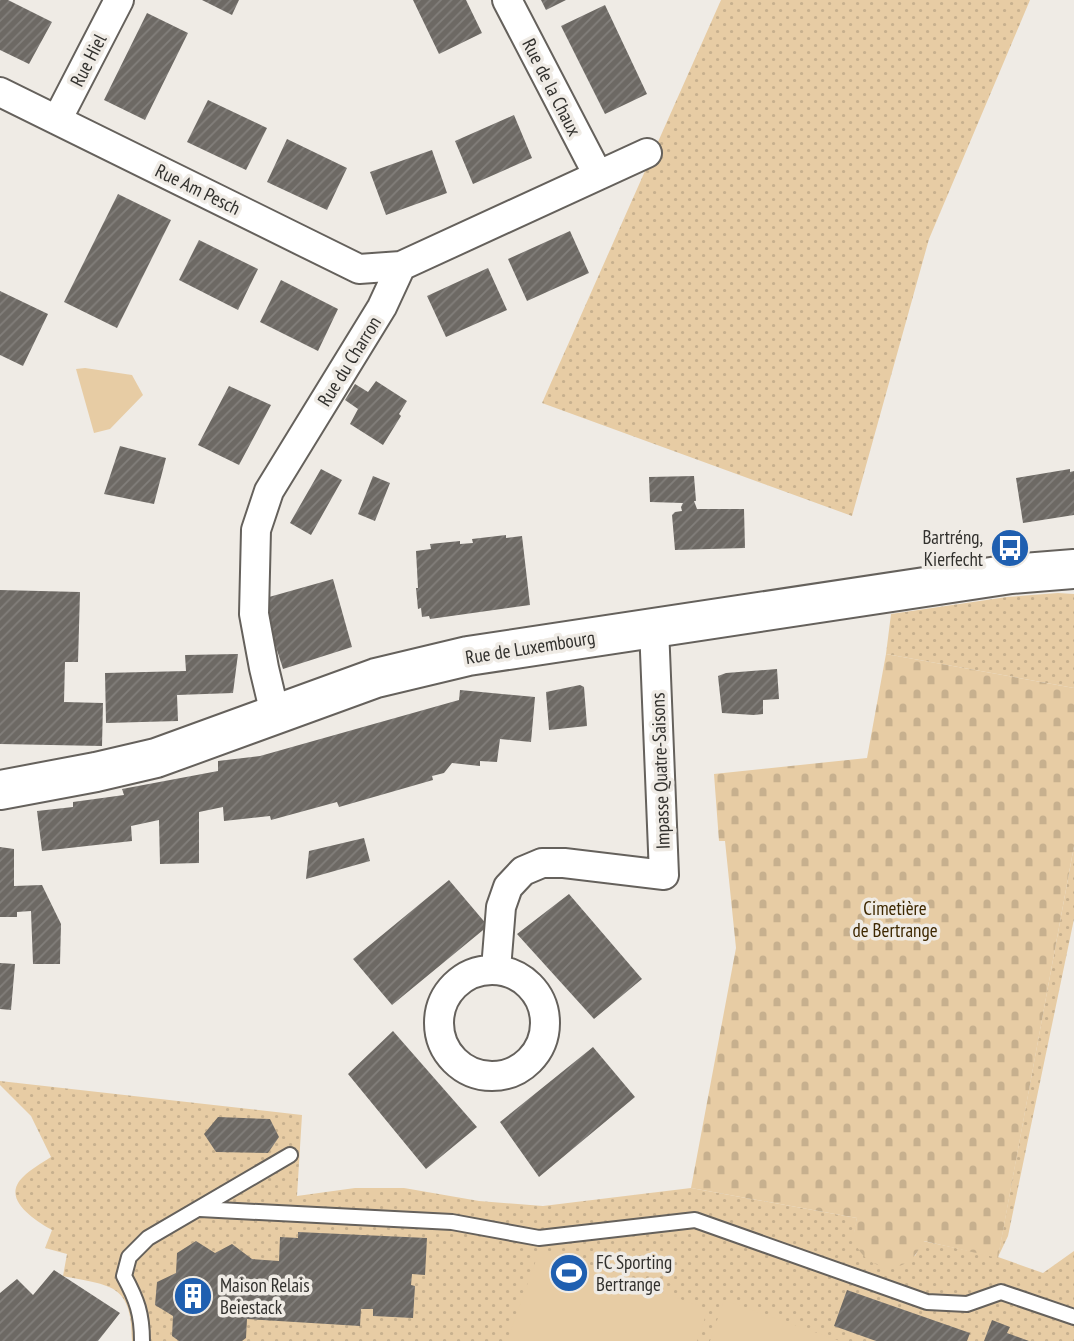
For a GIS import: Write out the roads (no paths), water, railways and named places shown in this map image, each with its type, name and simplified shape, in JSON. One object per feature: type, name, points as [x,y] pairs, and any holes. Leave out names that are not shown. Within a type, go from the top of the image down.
[{"type":"street","name":"Rue Hiel","points":[[57,120],[119,0]]},
{"type":"street","name":"Rue de la Chaux","points":[[507,0],[597,175]]},
{"type":"street","name":"Rue Am Pesch","points":[[0,92],[359,269],[401,266]]},
{"type":"street","points":[[401,266],[647,153]]},
{"type":"street","name":"Rue du Charron","points":[[275,715],[254,614],[256,530],[269,491],[382,307],[401,266]]},
{"type":"street","name":"Rue de Luxembourg","points":[[0,790],[156,758],[376,678],[468,656],[1011,574],[1058,568],[1074,569]]},
{"type":"street","name":"Impasse Quatre-Saisons","points":[[496,970],[501,907],[508,887],[523,871],[542,863],[553,863],[604,866],[664,875],[654,627]]},
{"type":"lane","points":[[142,1341],[142,1318],[134,1294],[124,1276],[129,1257],[148,1238],[290,1155]]},
{"type":"lane","points":[[200,1209],[452,1222],[539,1238],[695,1220],[927,1302],[967,1304],[1001,1292],[1074,1317]]},
{"type":"place","name":"Bartréng, Kierfecht","points":[[1010,548]]},
{"type":"place","name":"FC Sporting Bertrange","points":[[569,1273]]},
{"type":"place","name":"Maison Relais Beiestack","points":[[193,1296]]},
{"type":"park label","name":"Cimetière de Bertrange","points":[[895,919]]}]
